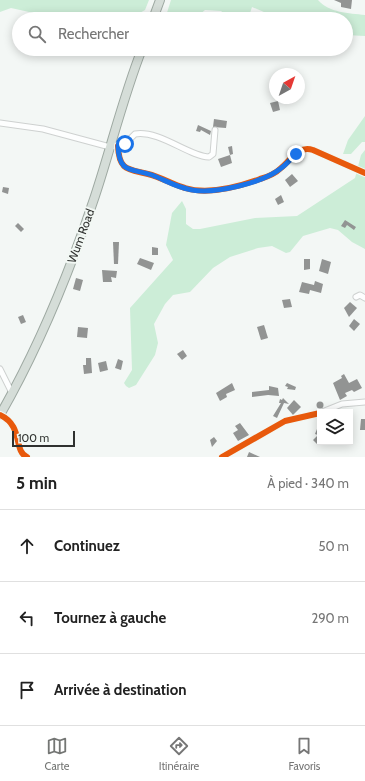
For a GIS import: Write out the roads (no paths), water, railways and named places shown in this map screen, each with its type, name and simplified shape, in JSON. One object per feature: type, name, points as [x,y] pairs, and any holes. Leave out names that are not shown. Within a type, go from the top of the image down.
[{"type":"highway","points":[[156,12],[160,0]]},
{"type":"highway","name":"Wum Road","points":[[0,415],[12,393],[69,267],[96,195],[140,56]]},
{"type":"street","points":[[0,123],[43,129],[110,147],[125,144],[136,134],[144,134],[170,141],[209,157],[213,154],[215,130]]},
{"type":"street","points":[[118,146],[119,160],[127,169],[154,176],[192,190],[226,188],[260,179],[281,169],[304,148],[313,150],[365,173]]},
{"type":"street","points":[[356,297],[360,296],[365,298]]},
{"type":"street","points":[[0,369],[12,393]]},
{"type":"street","points":[[329,409],[342,404],[365,402]]},
{"type":"street","points":[[222,457],[285,421],[317,413]]},
{"type":"street","points":[[0,415],[15,426],[21,453],[27,457]]}]
